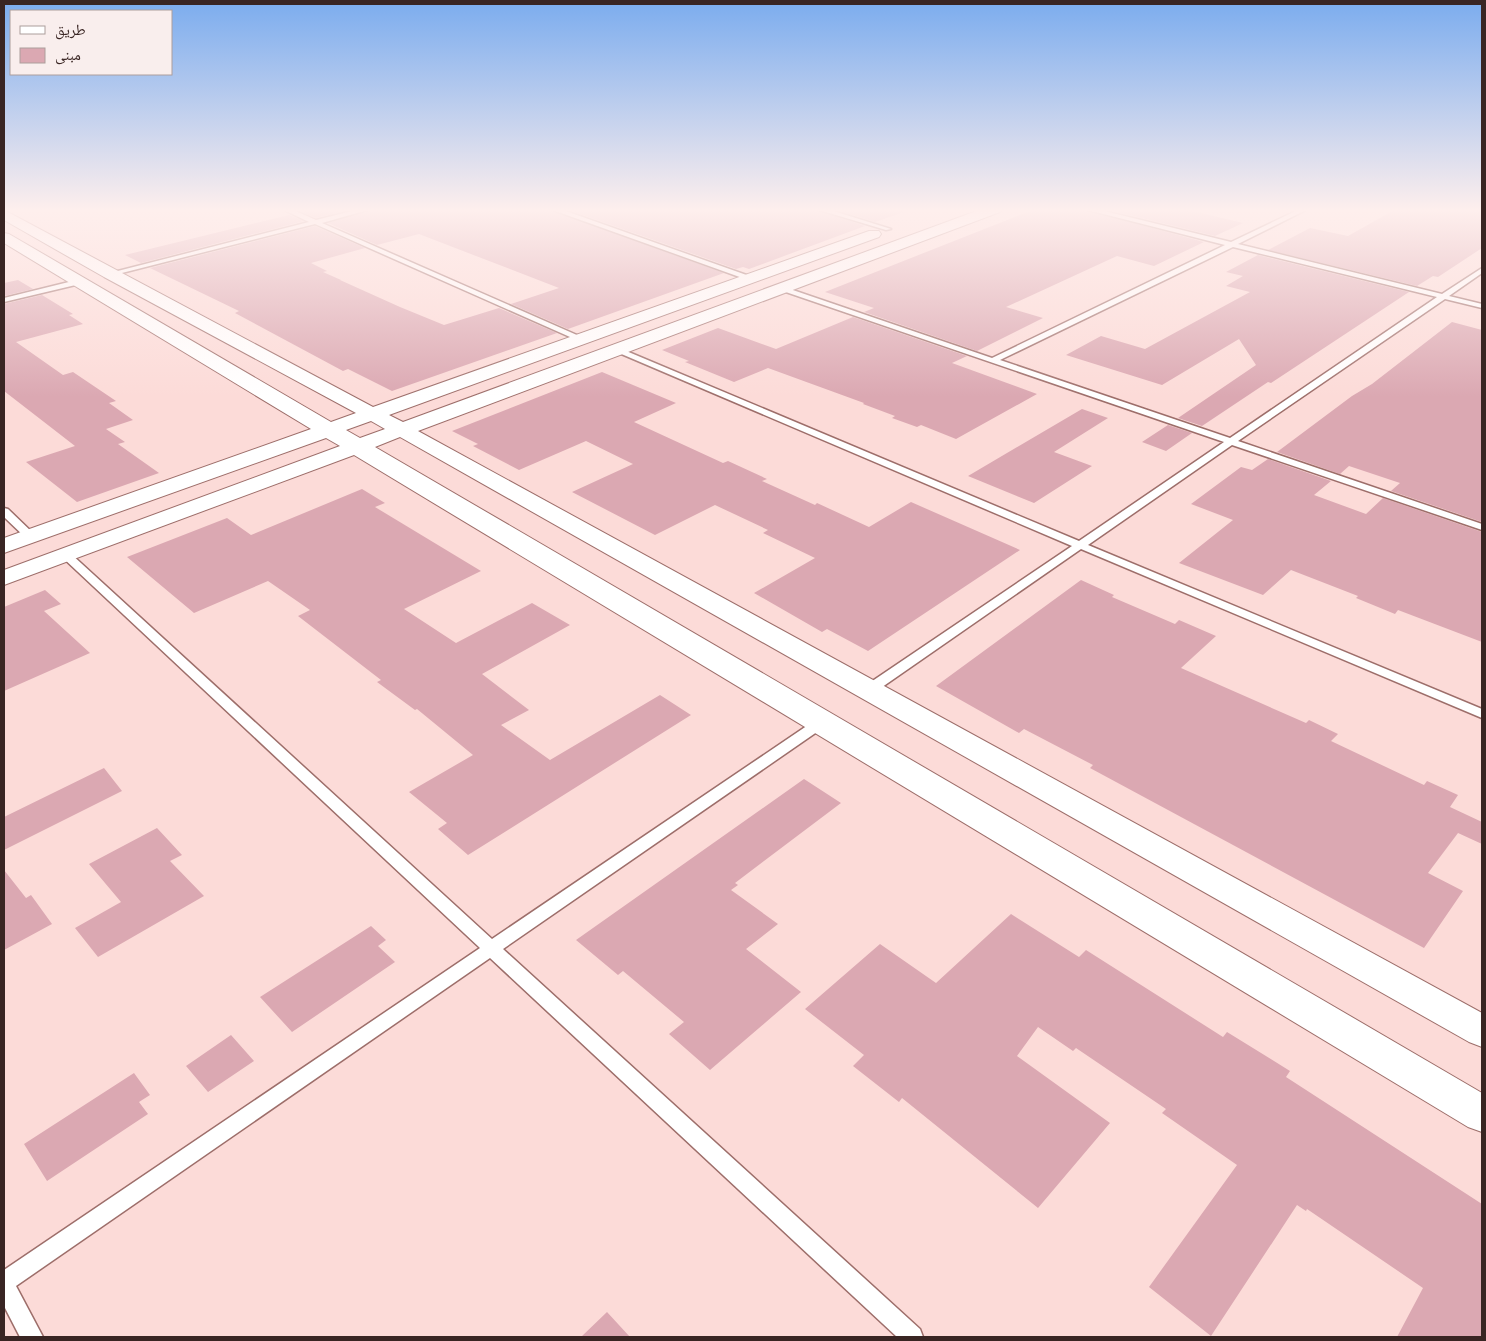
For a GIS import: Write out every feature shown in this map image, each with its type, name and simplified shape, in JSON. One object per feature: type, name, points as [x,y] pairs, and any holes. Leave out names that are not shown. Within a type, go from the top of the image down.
[{"type":"street","points":[[65,272],[1482,1114]]},
{"type":"street","points":[[106,272],[402,430],[1482,1031]]},
{"type":"street","points":[[4,546],[769,272]]},
{"type":"street","points":[[4,578],[828,272]]},
{"type":"lane","points":[[110,274],[120,272]]},
{"type":"lane","points":[[429,272],[582,339]]},
{"type":"lane","points":[[733,272],[751,278]]},
{"type":"lane","points":[[994,360],[1177,272]]},
{"type":"lane","points":[[1340,272],[1482,306]]},
{"type":"lane","points":[[870,689],[1480,272]]},
{"type":"lane","points":[[4,300],[81,281]]},
{"type":"lane","points":[[781,289],[1482,527]]},
{"type":"lane","points":[[616,350],[1482,714]]},
{"type":"lane","points":[[4,511],[30,536]]},
{"type":"lane","points":[[66,555],[912,1337]]},
{"type":"lane","points":[[4,1282],[822,722]]},
{"type":"lane","points":[[4,1286],[32,1337]]},
{"type":"building","points":[[157,272],[325,272],[323,272],[444,325],[499,308],[557,333],[392,391],[348,369],[343,371],[235,313],[239,311]]},
{"type":"building","points":[[516,272],[724,273],[568,329],[511,304],[559,288]]},
{"type":"building","points":[[877,272],[1083,272],[1006,307],[1043,318],[977,351],[864,312],[874,308],[825,292]]},
{"type":"building","points":[[1226,272],[1326,272],[1409,292],[1202,426],[1178,418],[1256,365],[1239,339],[1162,385],[1066,355],[1101,336],[1145,349],[1250,292],[1226,286],[1243,276]]},
{"type":"building","points":[[1357,272],[1446,272],[1438,277],[1433,276],[1417,286]]},
{"type":"building","points":[[18,280],[33,289],[4,296],[4,283]]},
{"type":"building","points":[[42,295],[73,314],[69,315],[83,324],[16,342],[63,375],[73,372],[116,401],[109,403],[133,420],[106,429],[125,442],[118,444],[159,473],[77,502],[26,462],[75,446],[4,391],[4,304]]},
{"type":"building","points":[[853,317],[967,356],[952,363],[1037,394],[956,439],[921,425],[917,427],[892,418],[895,416],[768,368],[734,382],[685,362],[689,361],[662,350],[718,328],[776,349]]},
{"type":"building","points":[[1452,322],[1482,330],[1482,522],[1391,491],[1400,483],[1349,466],[1340,474],[1277,452],[1352,396],[1372,384]]},
{"type":"building","points":[[602,372],[676,403],[634,422],[723,463],[728,461],[767,479],[762,481],[815,505],[817,503],[869,527],[911,502],[1020,550],[868,651],[827,629],[822,632],[754,593],[815,558],[763,533],[768,530],[715,505],[655,535],[572,492],[633,464],[586,441],[519,470],[473,446],[478,444],[452,431]]},
{"type":"building","points":[[1082,409],[1108,418],[1054,452],[1092,466],[1034,503],[968,476]]},
{"type":"building","points":[[1168,425],[1192,433],[1166,451],[1142,442]]},
{"type":"building","points":[[1268,459],[1331,481],[1314,495],[1366,514],[1383,498],[1482,532],[1482,642],[1398,610],[1395,614],[1356,598],[1358,596],[1291,570],[1263,595],[1179,563],[1233,520],[1191,504],[1241,467],[1252,470]]},
{"type":"building","points":[[362,489],[385,503],[375,507],[481,571],[404,609],[456,643],[532,603],[570,625],[482,674],[529,710],[501,725],[550,760],[660,695],[691,715],[468,855],[438,829],[447,823],[409,792],[473,755],[417,709],[415,710],[377,682],[381,680],[298,616],[310,610],[268,581],[194,613],[127,557],[227,518],[251,535]]},
{"type":"building","points":[[1081,580],[1114,595],[1112,597],[1175,624],[1179,620],[1216,636],[1181,668],[1306,723],[1309,720],[1338,734],[1331,741],[1424,785],[1427,781],[1458,795],[1450,807],[1482,822],[1482,844],[1458,833],[1428,873],[1463,891],[1424,948],[1090,768],[1093,765],[1024,729],[1019,733],[936,686]]},
{"type":"building","points":[[45,590],[61,604],[44,611],[90,653],[4,691],[4,607]]},
{"type":"building","points":[[104,768],[122,791],[4,850],[4,817]]},
{"type":"building","points":[[804,779],[841,803],[735,883],[738,885],[731,890],[778,924],[746,949],[801,992],[710,1070],[669,1034],[684,1022],[623,971],[618,975],[576,940]]},
{"type":"building","points":[[157,828],[182,855],[170,861],[204,896],[98,957],[75,928],[121,902],[89,864]]},
{"type":"building","points":[[4,870],[26,898],[31,895],[52,924],[4,950]]},
{"type":"building","points":[[1011,914],[1079,957],[1086,950],[1223,1037],[1227,1032],[1290,1071],[1286,1077],[1482,1204],[1482,1337],[1397,1337],[1423,1288],[1307,1209],[1306,1211],[1297,1205],[1211,1336],[1149,1287],[1237,1165],[1162,1113],[1166,1109],[1076,1048],[1073,1051],[1038,1027],[1017,1056],[1110,1123],[1038,1208],[902,1098],[899,1102],[853,1066],[864,1055],[805,1009],[880,944],[936,983]]},
{"type":"building","points":[[371,926],[386,940],[378,946],[395,962],[292,1032],[260,997]]},
{"type":"building","points":[[231,1035],[254,1061],[208,1092],[186,1066]]},
{"type":"building","points":[[134,1073],[150,1095],[139,1102],[148,1114],[47,1181],[24,1144]]},
{"type":"building","points":[[607,1312],[630,1337],[581,1337]]}]
